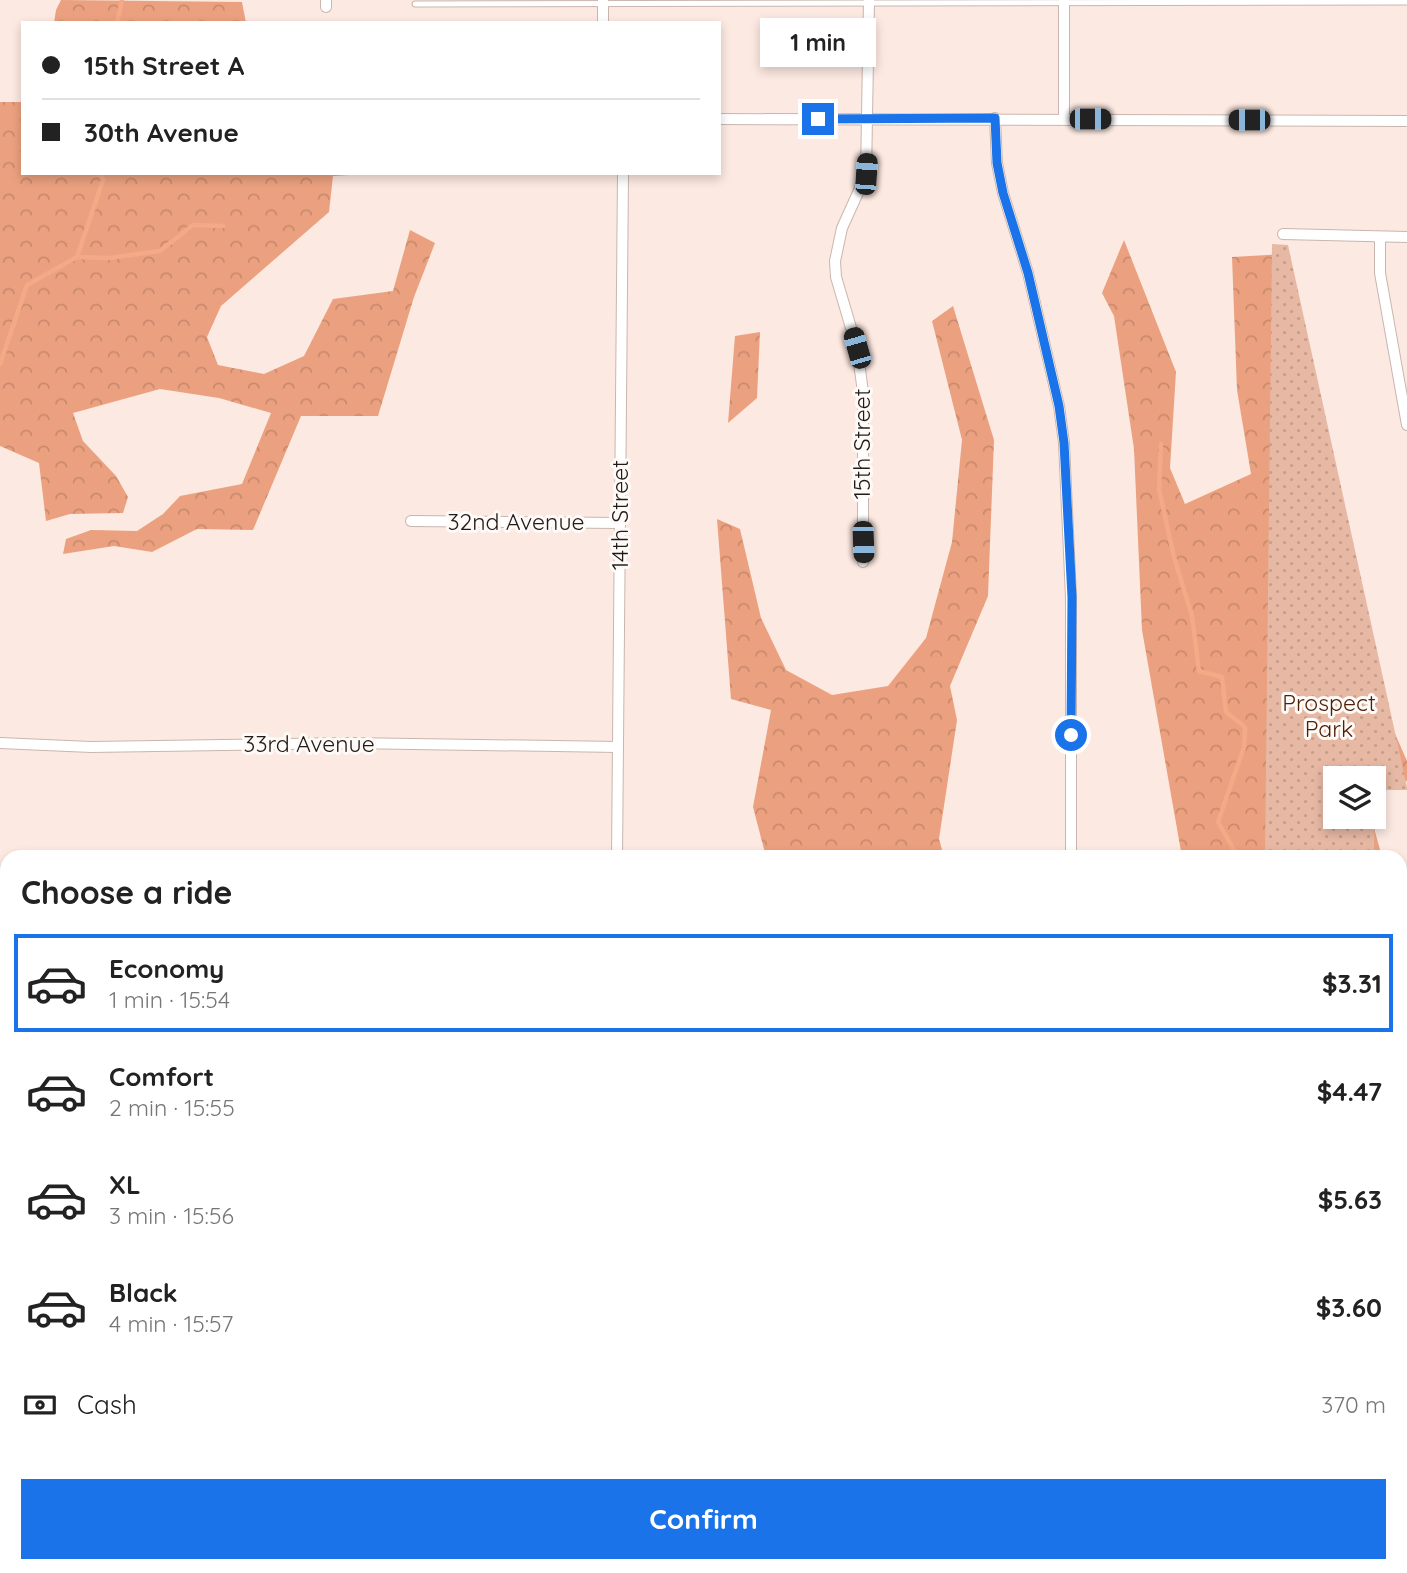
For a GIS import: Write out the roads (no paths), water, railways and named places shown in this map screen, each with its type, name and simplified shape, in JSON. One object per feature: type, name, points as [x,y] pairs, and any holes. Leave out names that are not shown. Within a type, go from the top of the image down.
[{"type":"street","points":[[603,2],[603,21]]},
{"type":"street","name":"15th Street","points":[[863,562],[863,392],[857,348],[836,277],[835,261],[842,228],[866,174],[869,2]]},
{"type":"street","points":[[1064,2],[1064,119]]},
{"type":"street","points":[[995,118],[997,163],[1003,193],[1028,273],[1059,406],[1064,443],[1072,597],[1071,850]]},
{"type":"street","points":[[721,119],[1407,121]]},
{"type":"street","name":"14th Street","points":[[617,850],[624,175]]},
{"type":"street","points":[[1283,234],[1407,237]]},
{"type":"street","points":[[1380,237],[1382,284],[1407,425]]},
{"type":"street","name":"32nd Avenue","points":[[411,521],[620,523]]},
{"type":"street","name":"33rd Avenue","points":[[0,743],[91,747],[348,743],[618,747]]},
{"type":"lane","points":[[415,4],[1407,2]]},
{"type":"waterway","points":[[117,21],[122,0]]},
{"type":"waterway","points":[[0,364],[27,285],[77,257],[103,180],[101,175]]},
{"type":"waterway","points":[[77,257],[109,258],[160,251],[193,225],[223,226]]},
{"type":"waterway","points":[[1161,444],[1159,489],[1174,557],[1192,616],[1199,671],[1222,677],[1226,712],[1245,727],[1244,747],[1218,822],[1233,850]]},
{"type":"park label","name":"Prospect Park","points":[[1329,716]]}]
